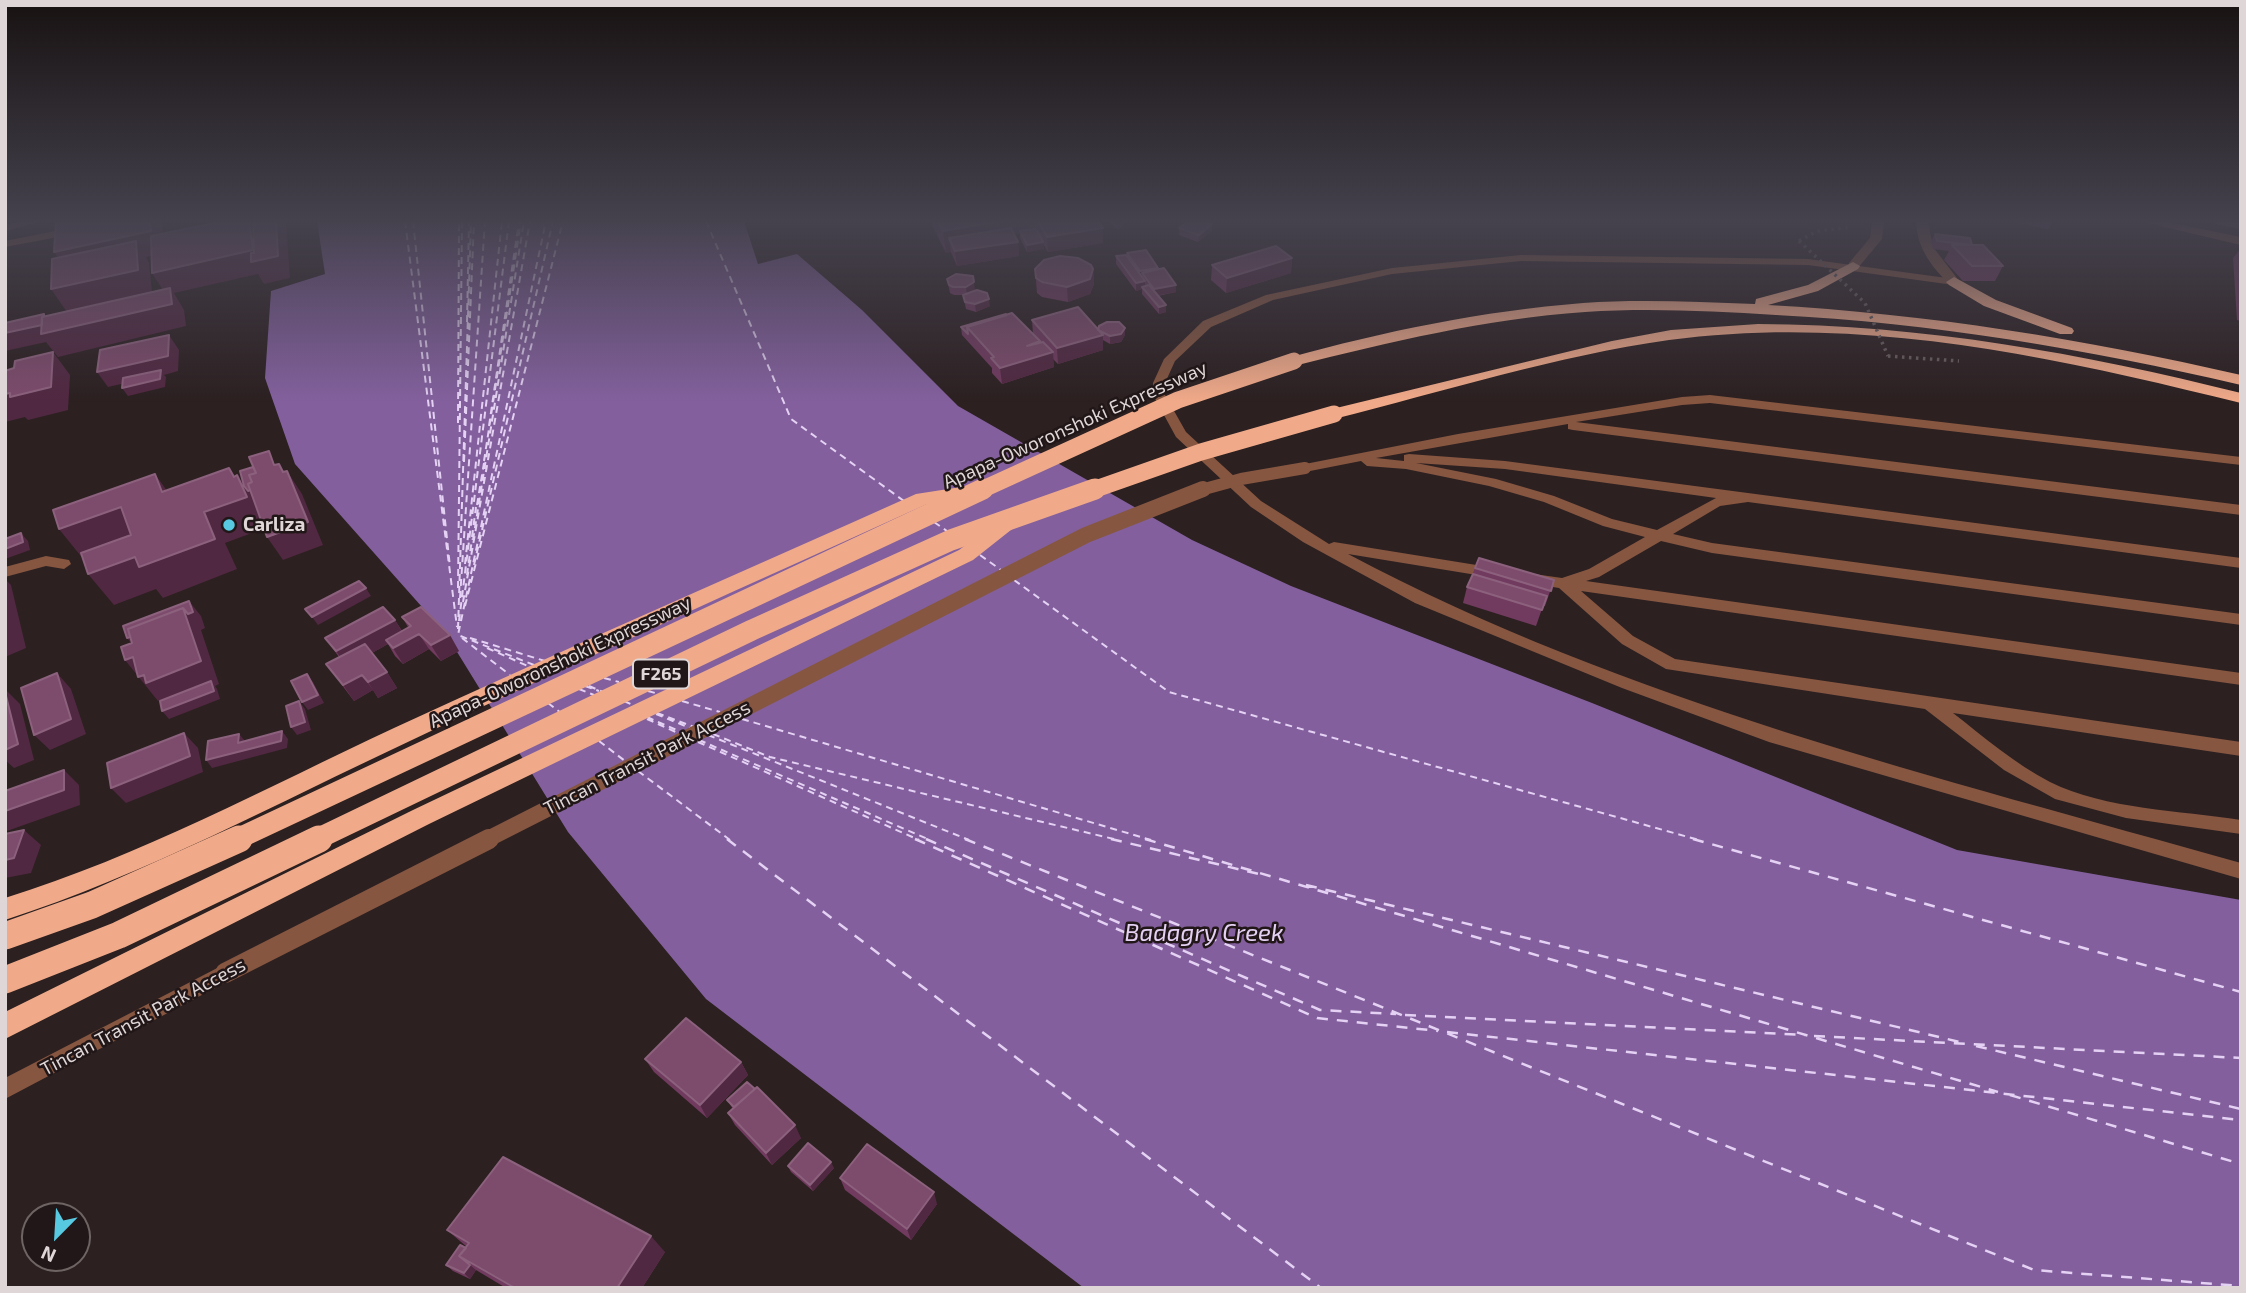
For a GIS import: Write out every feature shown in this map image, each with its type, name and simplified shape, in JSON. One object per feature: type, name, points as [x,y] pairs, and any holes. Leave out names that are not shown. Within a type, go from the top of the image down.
[{"type":"highway","points":[[1735,307],[1813,288],[1825,281]]},
{"type":"highway","points":[[1954,282],[1990,303],[2145,357]]},
{"type":"highway","name":"Apapa-Oworonshoki Expressway","points":[[5,936],[108,897],[208,852],[1178,400],[1294,361],[1417,329],[1558,310],[1660,305],[1735,307],[1919,320],[2020,333],[2145,357],[2241,380]]},
{"type":"highway","name":"F265","points":[[5,980],[119,935],[752,630],[951,540],[1201,452],[1410,392],[1629,342],[1690,333],[1752,329],[1830,330],[1948,341],[2129,372],[2241,398]]},
{"type":"highway","points":[[5,909],[71,888],[150,854],[405,733],[923,498],[981,490]]},
{"type":"highway","points":[[5,1026],[421,817],[966,555],[1018,515]]},
{"type":"lane","points":[[1338,281],[1270,297],[1207,324],[1170,359],[1158,383],[1159,396],[1181,434],[1256,504],[1308,539],[1432,605],[1628,684],[1775,737],[2241,871]]},
{"type":"lane","points":[[1950,281],[1954,282]]},
{"type":"lane","points":[[1347,460],[1458,438],[1682,401],[1710,399],[2241,461]]},
{"type":"lane","points":[[1552,423],[2241,510]]},
{"type":"lane","points":[[1347,460],[1457,459],[2241,563]]},
{"type":"lane","points":[[1347,460],[1406,465],[1491,482],[1549,499],[1608,523],[1712,548],[2241,620]]},
{"type":"lane","name":"Tincan Transit Park Access","points":[[5,1089],[225,973],[1086,535],[1186,494],[1241,479],[1347,460]]},
{"type":"lane","points":[[1563,583],[1594,573],[1716,502],[1751,497]]},
{"type":"lane","points":[[1308,539],[1376,556],[2241,679]]},
{"type":"lane","points":[[5,572],[46,561],[64,564]]},
{"type":"lane","points":[[1563,583],[1612,629],[1650,657],[1672,665],[2241,749]]},
{"type":"lane","points":[[1926,701],[2028,777],[2060,794],[2110,806],[2241,827]]},
{"type":"path","points":[[1842,281],[1865,303],[1888,356],[1966,362]]},
{"type":"water","name":"Badagry Creek","points":[[302,281],[829,281],[862,310],[958,406],[1192,540],[1291,586],[1592,703],[1957,850],[2241,900],[2241,1288],[1084,1288],[706,999],[568,832],[446,634],[295,464],[265,378],[271,291]]},
{"type":"building","points":[[51,281],[86,281],[51,289]]},
{"type":"building","points":[[948,281],[974,282],[966,287],[949,285]]},
{"type":"building","points":[[1041,281],[1083,281],[1067,287]]},
{"type":"building","points":[[1148,281],[1173,281],[1176,285],[1154,289]]},
{"type":"building","points":[[1149,285],[1166,305],[1159,307],[1142,287]]},
{"type":"building","points":[[170,288],[172,304],[41,334],[42,317]]},
{"type":"building","points":[[977,290],[987,293],[989,299],[975,304],[965,302],[963,295]]},
{"type":"building","points":[[1078,307],[1103,335],[1057,348],[1032,320]]},
{"type":"building","points":[[1012,313],[1040,341],[1027,346],[1043,342],[1053,352],[1000,368],[991,358],[994,357],[967,327]]},
{"type":"building","points":[[44,314],[42,325],[5,333],[5,323]]},
{"type":"building","points":[[1006,314],[967,327],[968,334],[961,327]]},
{"type":"building","points":[[1107,322],[1119,322],[1125,328],[1121,334],[1110,336],[1098,330],[1099,326]]},
{"type":"building","points":[[169,335],[168,356],[97,372],[100,350]]},
{"type":"building","points":[[53,352],[51,387],[10,397],[10,393],[5,394],[5,371],[14,368],[15,361]]},
{"type":"building","points":[[161,370],[160,379],[122,388],[123,378]]},
{"type":"building","points":[[269,451],[274,465],[279,464],[283,472],[287,471],[308,522],[267,537],[248,484],[252,482],[249,475],[256,473],[249,457]]},
{"type":"building","points":[[253,467],[256,473],[249,475],[252,482],[248,484],[248,491],[240,471]]},
{"type":"building","points":[[229,468],[234,477],[237,475],[247,497],[204,512],[215,539],[139,567],[135,557],[88,574],[81,553],[131,535],[121,507],[59,529],[53,510],[155,474],[162,492]]},
{"type":"building","points":[[21,533],[23,542],[5,549],[5,539]]},
{"type":"building","points":[[1479,558],[1554,580],[1551,591],[1475,568]]},
{"type":"building","points":[[1473,574],[1547,596],[1542,610],[1467,587]]},
{"type":"building","points":[[359,581],[366,588],[312,617],[305,609]]},
{"type":"building","points":[[189,601],[193,612],[188,614],[183,608],[128,629],[130,637],[127,638],[123,626]]},
{"type":"building","points":[[383,607],[395,620],[336,651],[325,638]]},
{"type":"building","points":[[421,607],[450,635],[431,645],[419,634],[393,648],[386,640],[411,626],[402,617]]},
{"type":"building","points":[[183,608],[201,661],[146,683],[144,675],[138,677],[133,657],[125,660],[121,647],[132,643],[128,629]]},
{"type":"building","points":[[365,644],[387,672],[368,682],[362,675],[343,685],[326,664]]},
{"type":"building","points":[[57,673],[71,719],[34,735],[21,688]]},
{"type":"building","points":[[307,674],[318,695],[302,702],[291,681]]},
{"type":"building","points":[[211,681],[214,691],[162,711],[160,701]]},
{"type":"building","points":[[5,692],[18,744],[5,750]]},
{"type":"building","points":[[299,701],[305,722],[291,727],[286,706]]},
{"type":"building","points":[[282,731],[281,741],[206,760],[208,741],[239,734],[238,743]]},
{"type":"building","points":[[184,733],[190,756],[111,788],[107,763]]},
{"type":"building","points":[[64,770],[64,790],[5,811],[5,791]]},
{"type":"building","points":[[24,830],[14,858],[5,860],[5,834]]},
{"type":"building","points":[[686,1018],[741,1062],[700,1105],[645,1059]]},
{"type":"building","points":[[747,1082],[755,1089],[734,1107],[727,1100]]},
{"type":"building","points":[[757,1087],[795,1125],[766,1153],[728,1113]]},
{"type":"building","points":[[808,1143],[831,1162],[810,1185],[788,1166]]},
{"type":"building","points":[[867,1144],[934,1192],[907,1229],[840,1178]]},
{"type":"building","points":[[503,1157],[651,1236],[617,1288],[515,1288],[459,1256],[469,1243],[447,1230]]},
{"type":"building","points":[[460,1245],[466,1248],[459,1256],[470,1265],[464,1273],[446,1265]]},
{"type":"ferry route","points":[[413,281],[457,627]]},
{"type":"ferry route","points":[[419,281],[450,567]]},
{"type":"ferry route","points":[[458,423],[459,281]]},
{"type":"ferry route","points":[[458,588],[461,281]]},
{"type":"ferry route","points":[[467,322],[468,281]]},
{"type":"ferry route","points":[[458,629],[469,281]]},
{"type":"ferry route","points":[[464,462],[471,281]]},
{"type":"ferry route","points":[[460,598],[481,281]]},
{"type":"ferry route","points":[[465,564],[495,281]]},
{"type":"ferry route","points":[[459,621],[501,281]]},
{"type":"ferry route","points":[[489,426],[510,281]]},
{"type":"ferry route","points":[[484,461],[512,281]]},
{"type":"ferry route","points":[[473,540],[514,281]]},
{"type":"ferry route","points":[[463,602],[519,281]]},
{"type":"ferry route","points":[[533,281],[458,635],[534,665]]},
{"type":"ferry route","points":[[474,565],[539,281]]},
{"type":"ferry route","points":[[465,606],[548,281]]},
{"type":"ferry route","points":[[732,281],[791,419],[904,501]]},
{"type":"ferry route","points":[[477,505],[484,463]]},
{"type":"ferry route","points":[[472,537],[476,507]]},
{"type":"ferry route","points":[[934,522],[947,531]]},
{"type":"ferry route","points":[[467,575],[472,539]]},
{"type":"ferry route","points":[[980,555],[1001,570]]},
{"type":"ferry route","points":[[1014,580],[1169,692],[1699,840]]},
{"type":"ferry route","points":[[462,638],[510,675]]},
{"type":"ferry route","points":[[470,638],[545,661]]},
{"type":"ferry route","points":[[487,648],[530,667]]},
{"type":"ferry route","points":[[604,678],[619,682]]},
{"type":"ferry route","points":[[585,686],[599,691]]},
{"type":"ferry route","points":[[589,686],[603,692]]},
{"type":"ferry route","points":[[579,689],[594,695]]},
{"type":"ferry route","points":[[648,691],[659,694]]},
{"type":"ferry route","points":[[624,701],[635,706]]},
{"type":"ferry route","points":[[682,701],[720,712]]},
{"type":"ferry route","points":[[548,703],[561,713]]},
{"type":"ferry route","points":[[657,713],[694,727]]},
{"type":"ferry route","points":[[656,714],[690,728]]},
{"type":"ferry route","points":[[647,717],[681,732]]},
{"type":"ferry route","points":[[647,719],[680,734]]},
{"type":"ferry route","points":[[742,719],[1151,840]]},
{"type":"ferry route","points":[[713,734],[770,757],[1118,840]]},
{"type":"ferry route","points":[[708,735],[969,840]]},
{"type":"ferry route","points":[[699,740],[930,840]]},
{"type":"ferry route","points":[[599,741],[625,761]]},
{"type":"ferry route","points":[[698,742],[919,840]]},
{"type":"ferry route","points":[[638,771],[730,840]]},
{"type":"ferry route","points":[[727,839],[1321,1288]]},
{"type":"ferry route","points":[[915,839],[1317,1018],[1438,1031]]},
{"type":"ferry route","points":[[926,839],[1320,1010],[1396,1014]]},
{"type":"ferry route","points":[[965,839],[2034,1270],[2241,1286]]},
{"type":"ferry route","points":[[1111,839],[1263,875]]},
{"type":"ferry route","points":[[1145,839],[1998,1092]]},
{"type":"ferry route","points":[[1693,839],[2241,992]]},
{"type":"ferry route","points":[[1306,885],[1964,1043]]},
{"type":"ferry route","points":[[1405,1015],[1805,1035]]},
{"type":"ferry route","points":[[1447,1032],[2241,1120]]},
{"type":"ferry route","points":[[1814,1036],[2241,1058]]},
{"type":"ferry route","points":[[1976,1046],[2241,1109]]},
{"type":"ferry route","points":[[2010,1095],[2241,1164]]},
{"type":"place","name":"Carliza","points":[[229,525]]}]
